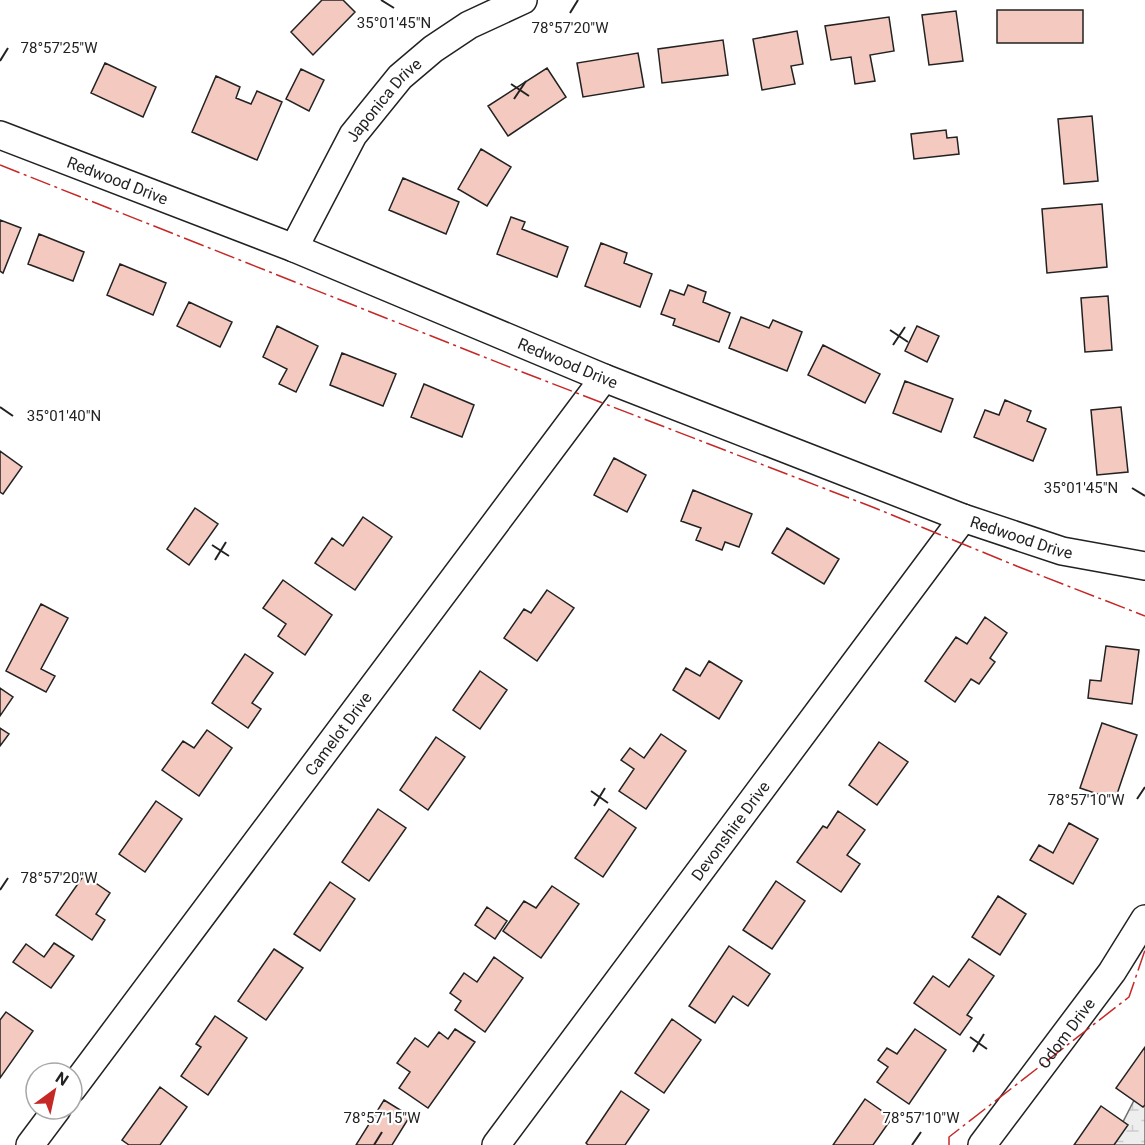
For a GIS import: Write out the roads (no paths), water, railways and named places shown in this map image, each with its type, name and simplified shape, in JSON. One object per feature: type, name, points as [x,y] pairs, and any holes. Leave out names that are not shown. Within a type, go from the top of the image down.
[{"type":"street","name":"Japonica Drive","points":[[294,248],[353,135],[400,77],[433,49],[470,25],[523,0]]},
{"type":"street","name":"Redwood Drive","points":[[0,135],[294,248],[604,378],[963,518],[1062,551],[1145,566]]},
{"type":"street","name":"Camelot Drive","points":[[84,1073],[604,378]]},
{"type":"street","name":"Devonshire Drive","points":[[496,1145],[963,518]]},
{"type":"street","name":"Odom Drive","points":[[982,1145],[1112,972],[1145,919]]},
{"type":"street","points":[[30,1145],[48,1121]]}]
